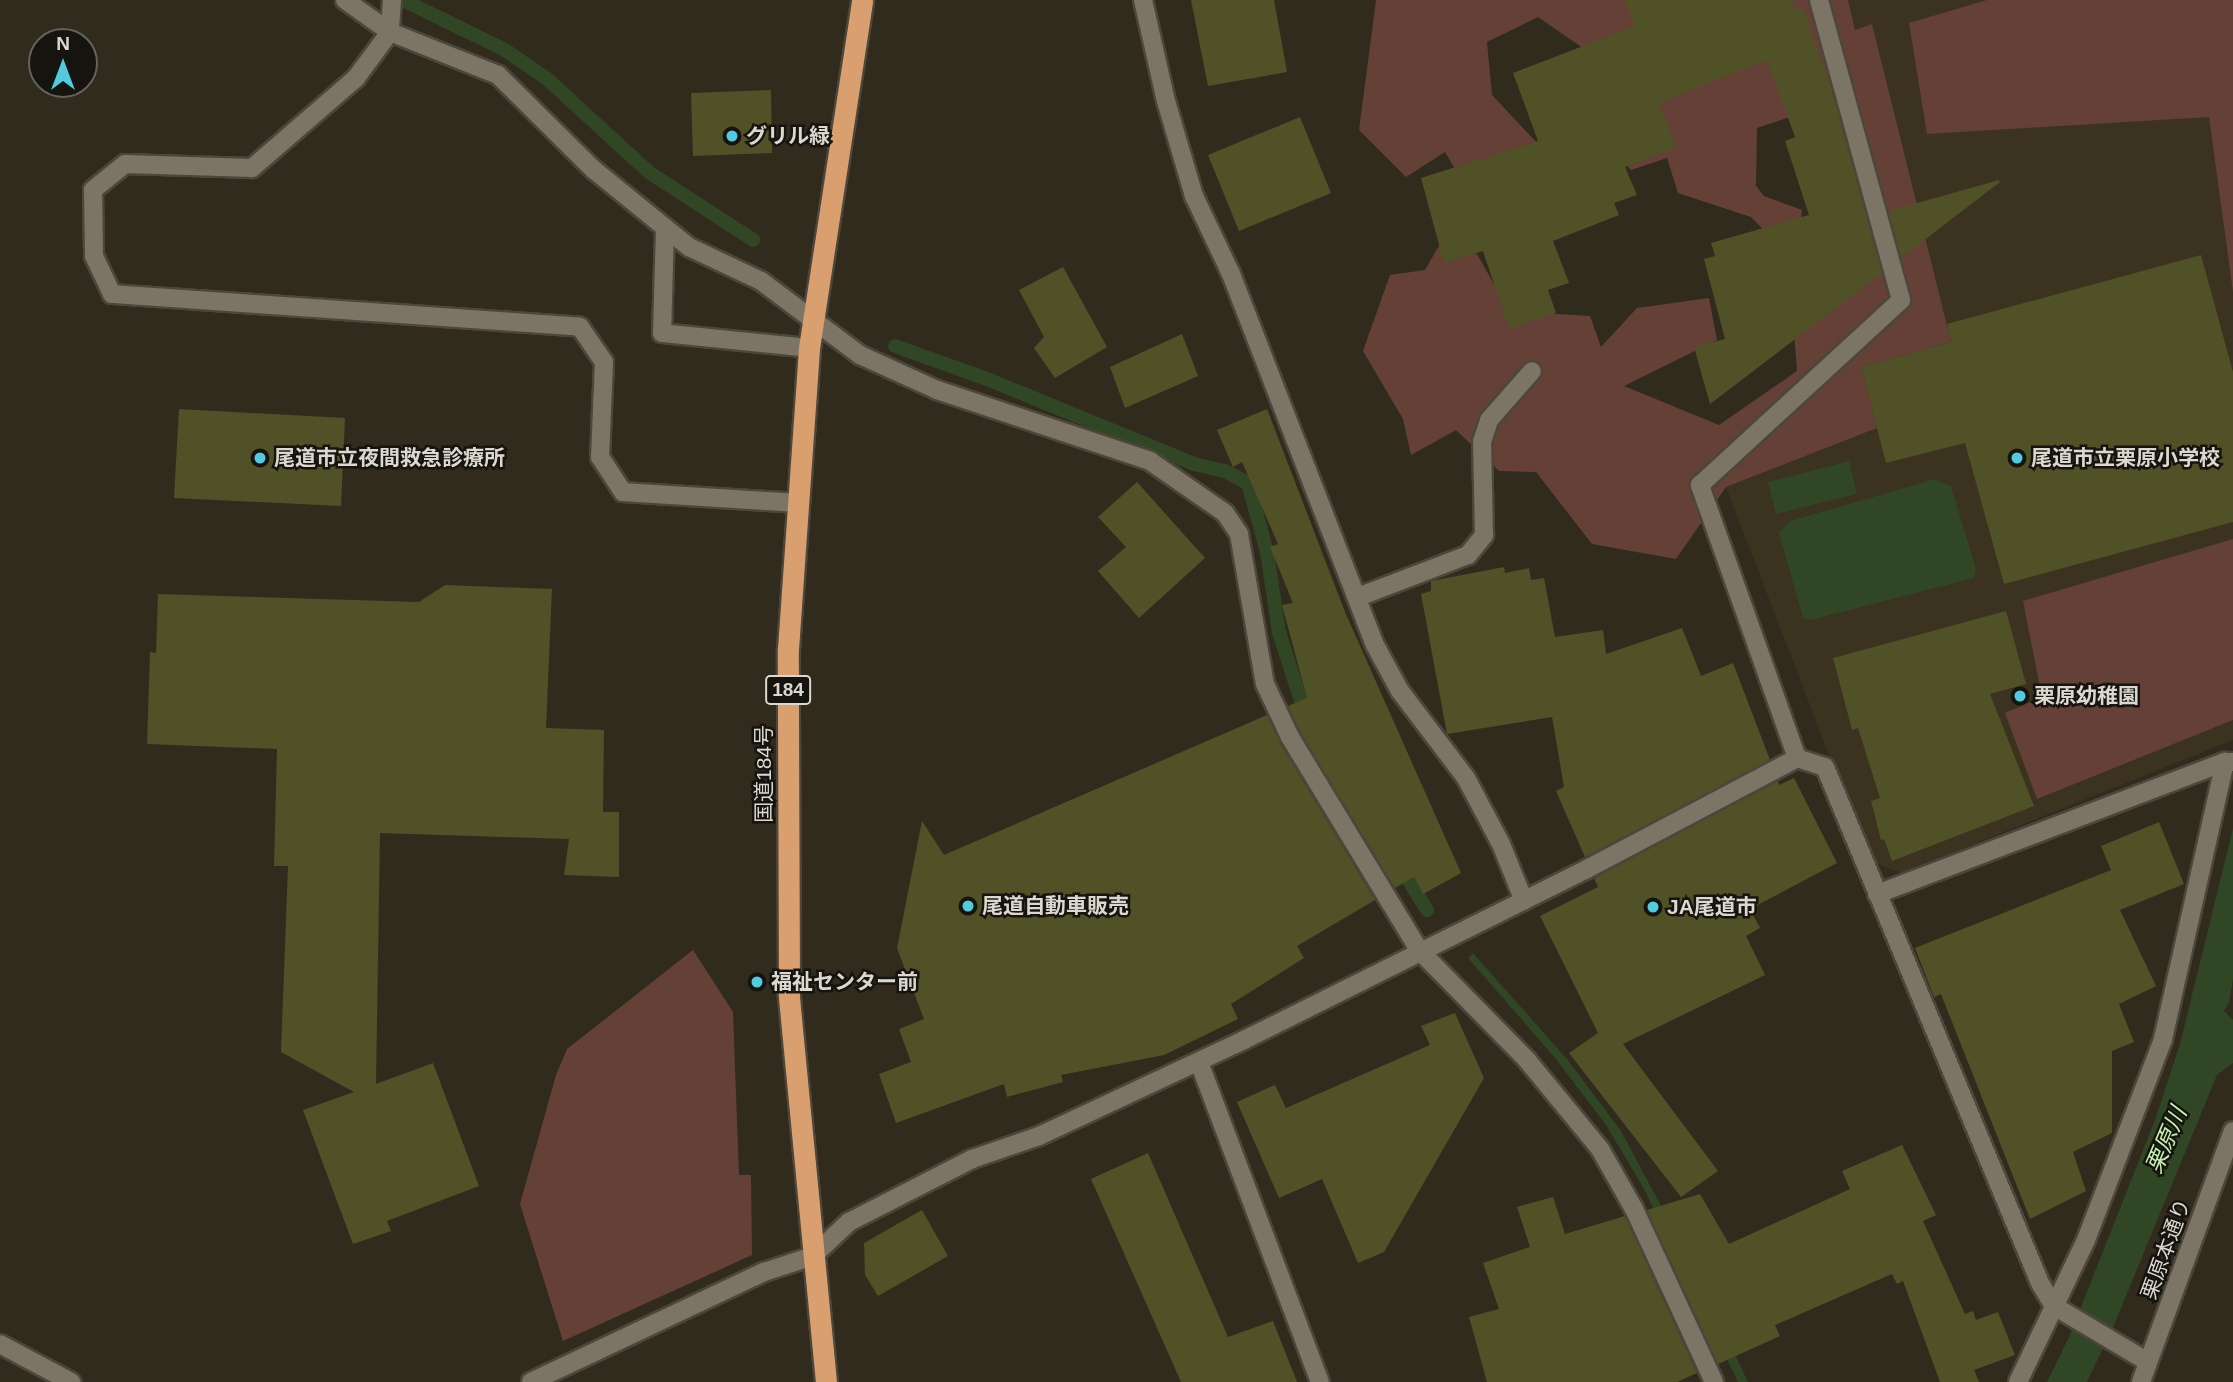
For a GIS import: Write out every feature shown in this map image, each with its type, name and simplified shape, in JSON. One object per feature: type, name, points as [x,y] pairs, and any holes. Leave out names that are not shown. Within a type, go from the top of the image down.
[{"type":"highway","name":"国道184号","points":[[825,1382],[789,995],[788,649],[809,348],[862,0]]},
{"type":"street","points":[[345,0],[390,32],[498,75],[593,169],[689,247],[761,281],[860,355],[937,390],[1150,461],[1225,513],[1239,534],[1265,684],[1290,737],[1419,950],[1527,1060],[1600,1149],[1634,1209],[1714,1382]]},
{"type":"street","points":[[1143,0],[1166,102],[1194,196],[1231,274],[1375,645],[1400,691],[1466,778],[1501,844],[1524,901]]},
{"type":"street","points":[[1797,758],[1700,485],[1901,300],[1819,0]]},
{"type":"street","points":[[392,5],[390,32],[356,78],[252,168],[125,164],[93,190],[94,256],[112,293],[580,327],[604,362],[600,457],[624,492],[798,503]]},
{"type":"street","points":[[665,228],[662,333],[809,348]]},
{"type":"street","points":[[1357,597],[1468,555],[1484,535],[1482,442],[1489,420],[1532,370]]},
{"type":"street","points":[[531,1382],[551,1376],[764,1272],[813,1256],[849,1222],[972,1159],[1039,1136],[1199,1062],[1419,950],[1524,901],[1797,758],[1825,766],[2040,1283],[2062,1310],[2148,1362]]},
{"type":"street","points":[[1877,894],[2229,762]]},
{"type":"street","points":[[2018,1382],[2062,1310],[2163,1039],[2229,762]]},
{"type":"street","points":[[1199,1062],[1320,1382]]},
{"type":"street","name":"栗原本通り","points":[[2141,1382],[2233,1131]]},
{"type":"street","points":[[0,1344],[71,1382]]},
{"type":"shaded area","points":[[1376,0],[1644,0],[1646,47],[1606,64],[1538,17],[1487,42],[1492,95],[1539,145],[1477,206],[1445,152],[1406,177],[1359,130]]},
{"type":"shaded area","points":[[1753,0],[1848,0],[1855,30],[1872,24],[1951,342],[1861,367],[1877,428],[1726,487],[1676,559],[1592,544],[1536,472],[1499,471],[1456,430],[1411,455],[1403,419],[1363,351],[1390,275],[1425,270],[1440,244],[1477,254],[1509,311],[1590,316],[1601,347],[1637,308],[1709,298],[1717,340],[1624,386],[1719,425],[1797,371],[1792,305],[1879,268],[1805,112],[1757,128],[1756,186],[1764,196],[1802,210],[1799,238],[1788,255],[1751,217],[1678,193],[1667,158],[1631,170],[1585,117]]},
{"type":"shaded area","name":"尾道市立栗原小学校","points":[[1848,0],[2233,0],[2233,740],[1902,873],[1875,863],[1848,791],[1829,755],[1726,487],[1877,428],[1861,367],[1872,25],[1855,30]]},
{"type":"shaded area","points":[[1987,0],[2233,0],[2233,292],[2209,117],[1927,134],[1909,23]]},
{"type":"shaded area","points":[[2233,539],[2233,720],[2037,799],[2005,713],[2042,697],[2023,601]]},
{"type":"shaded area","points":[[693,950],[733,1012],[739,1175],[751,1175],[752,1255],[563,1341],[520,1204],[556,1075],[567,1049]]},
{"type":"water","points":[[1849,461],[1857,494],[1776,514],[1768,482]]},
{"type":"water","points":[[1935,479],[1951,486],[1976,569],[1974,578],[1811,620],[1803,618],[1779,533],[1790,521]]},
{"type":"water","name":"栗原川","points":[[2233,828],[2233,979],[2229,1003],[2224,1011],[2233,1020],[2233,1063],[2217,1075],[2114,1325],[2087,1382],[2047,1382],[2069,1337],[2155,1120],[2180,1044]]},
{"type":"water","points":[[1473,953],[1567,1059],[1621,1131],[1698,1275],[1748,1382],[1738,1382],[1643,1187],[1606,1125],[1556,1059],[1468,958]]},
{"type":"building","points":[[1191,0],[1274,0],[1287,72],[1208,86]]},
{"type":"building","points":[[1625,0],[1792,0],[1797,11],[1803,9],[1832,92],[1882,273],[1710,404],[1694,347],[1725,339],[1704,259],[1715,256],[1711,243],[1809,215],[1785,141],[1795,137],[1767,60],[1659,103],[1676,147],[1625,167],[1637,195],[1614,203],[1619,215],[1553,241],[1569,283],[1548,290],[1556,313],[1509,329],[1483,251],[1444,263],[1421,178],[1538,141],[1513,73],[1635,26]]},
{"type":"building","name":"グリル緑","points":[[771,90],[772,153],[693,156],[691,93]]},
{"type":"building","points":[[1300,117],[1331,193],[1239,231],[1208,155]]},
{"type":"building","points":[[1999,180],[2000,182],[1901,258],[1889,211]]},
{"type":"building","points":[[2201,255],[2233,372],[2233,522],[2004,584],[1965,443],[1886,463],[1861,367],[1951,342],[1947,324]]},
{"type":"building","points":[[1063,267],[1107,347],[1055,378],[1034,348],[1044,337],[1019,290]]},
{"type":"building","points":[[1182,334],[1198,376],[1125,408],[1110,367]]},
{"type":"building","name":"尾道市立夜間救急診療所","points":[[179,409],[345,418],[341,506],[174,498]]},
{"type":"building","points":[[1267,409],[1345,612],[1461,873],[1423,894],[1414,877],[1395,888],[1300,732],[1288,706],[1307,698],[1282,605],[1293,603],[1270,547],[1278,544],[1242,462],[1233,467],[1217,430]]},
{"type":"building","points":[[1137,482],[1205,558],[1139,618],[1098,571],[1126,547],[1098,517]]},
{"type":"building","points":[[1504,567],[1505,573],[1529,568],[1531,580],[1544,578],[1555,637],[1603,630],[1606,654],[1682,628],[1701,676],[1733,663],[1770,760],[1585,857],[1556,791],[1564,787],[1552,717],[1447,734],[1421,594],[1431,591],[1431,581]]},
{"type":"building","points":[[445,585],[552,589],[546,728],[604,730],[603,812],[619,812],[619,877],[564,875],[569,839],[380,833],[376,1084],[433,1063],[479,1186],[387,1221],[391,1231],[353,1244],[303,1110],[354,1092],[281,1052],[288,866],[274,866],[277,749],[147,744],[150,652],[156,653],[158,594],[419,602]]},
{"type":"building","points":[[2006,611],[2026,684],[1990,694],[2034,806],[1892,861],[1884,839],[1881,840],[1871,801],[1880,798],[1858,728],[1852,730],[1833,658]]},
{"type":"building","points":[[1267,715],[1280,743],[1375,900],[1297,946],[1304,958],[1231,1004],[1238,1019],[1164,1055],[1061,1075],[1063,1082],[1007,1097],[1004,1084],[896,1123],[879,1074],[911,1062],[899,1029],[924,1019],[897,948],[922,821],[944,855]]},
{"type":"building","name":"JA尾道市","points":[[1794,778],[1837,863],[1750,909],[1760,928],[1746,936],[1765,975],[1623,1044],[1718,1171],[1681,1197],[1569,1053],[1598,1033],[1540,916],[1598,887],[1594,878],[1778,781],[1779,785]]},
{"type":"building","points":[[2159,822],[2184,884],[2120,910],[2156,986],[2119,1004],[2134,1042],[2112,1051],[2112,1133],[2073,1152],[2086,1191],[2030,1219],[1941,994],[1934,997],[1915,948],[2111,870],[2101,846]]},
{"type":"building","points":[[1455,1013],[1484,1078],[1384,1252],[1358,1263],[1322,1179],[1279,1198],[1237,1102],[1275,1085],[1286,1108],[1430,1045],[1421,1026]]},
{"type":"building","points":[[1902,1145],[1936,1215],[1923,1221],[1965,1314],[1973,1311],[1976,1320],[1998,1312],[2015,1355],[1974,1370],[1979,1382],[1940,1382],[1903,1281],[1897,1284],[1892,1274],[1775,1325],[1780,1336],[1718,1364],[1647,1210],[1700,1194],[1729,1244],[1850,1189],[1842,1171]]},
{"type":"building","points":[[1148,1153],[1228,1337],[1273,1321],[1297,1382],[1181,1382],[1091,1179]]},
{"type":"building","points":[[1553,1197],[1565,1234],[1625,1216],[1697,1373],[1677,1382],[1487,1382],[1469,1317],[1499,1309],[1483,1263],[1530,1247],[1517,1207]]},
{"type":"building","points":[[922,1210],[948,1256],[878,1296],[865,1275],[864,1243]]},
{"type":"waterway","points":[[403,0],[505,50],[546,78],[650,173],[753,240]]},
{"type":"waterway","points":[[895,346],[987,379],[1194,464],[1225,471],[1248,483],[1267,552],[1279,632],[1301,701],[1310,716]]},
{"type":"waterway","points":[[1400,866],[1427,910]]},
{"type":"place","name":"グリル緑","points":[[732,136]]},
{"type":"place","name":"尾道市立夜間救急診療所","points":[[260,458]]},
{"type":"place","name":"尾道市立栗原小学校","points":[[2017,458]]},
{"type":"place","name":"栗原幼稚園","points":[[2020,696]]},
{"type":"place","name":"尾道自動車販売","points":[[968,906]]},
{"type":"place","name":"JA尾道市","points":[[1653,907]]},
{"type":"place","name":"福祉センター前","points":[[757,982]]}]
